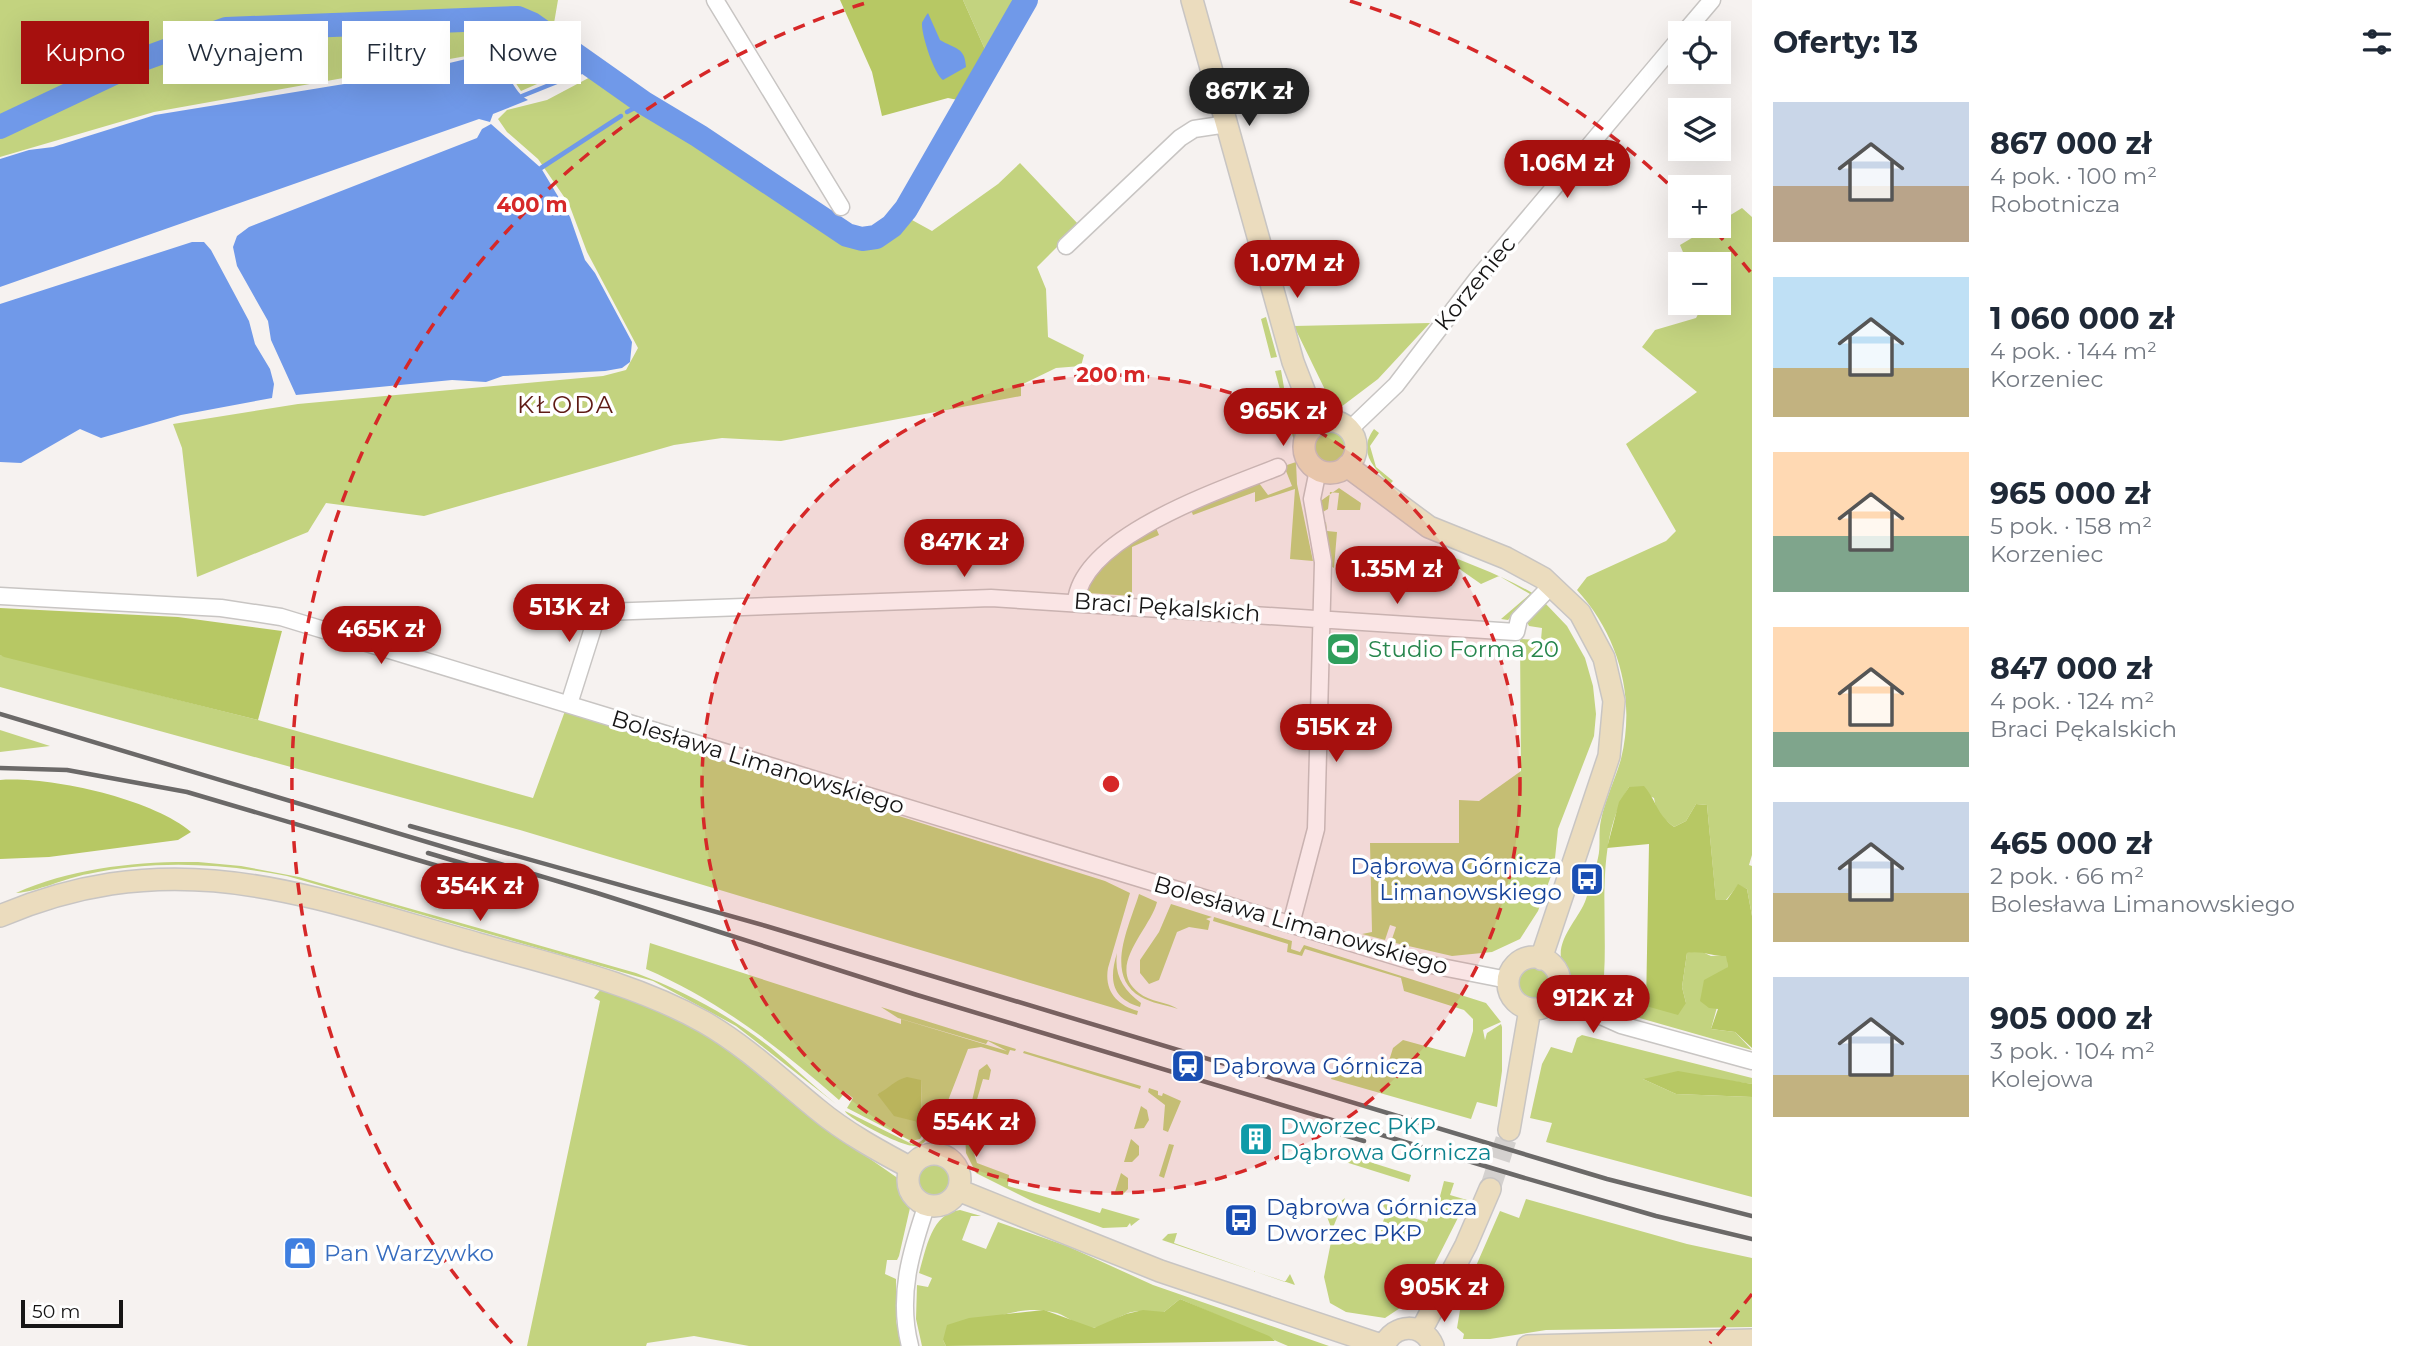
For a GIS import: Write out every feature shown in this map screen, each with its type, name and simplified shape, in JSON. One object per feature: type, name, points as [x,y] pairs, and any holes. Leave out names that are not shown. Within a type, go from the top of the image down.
[{"type":"street","points":[[715,0],[841,208]]},
{"type":"street","points":[[1192,0],[1294,366],[1318,425]]},
{"type":"street","points":[[1694,21],[1712,0]]},
{"type":"street","name":"Korzeniec","points":[[1349,430],[1396,385],[1477,279],[1668,52]]},
{"type":"street","points":[[1066,246],[1180,138],[1195,129],[1227,124]]},
{"type":"street","points":[[1334,422],[1349,430],[1356,446],[1354,456],[1347,466],[1335,472],[1318,470],[1310,463],[1304,450],[1306,436],[1318,425],[1334,422]]},
{"type":"street","points":[[1347,466],[1421,523],[1510,560],[1552,585],[1580,613],[1598,642],[1610,676],[1614,717],[1603,775],[1541,959]]},
{"type":"street","points":[[1076,601],[1083,580],[1107,552],[1129,535],[1196,500],[1278,467]]},
{"type":"street","points":[[1291,924],[1316,833],[1322,557],[1312,505],[1313,486],[1318,470]]},
{"type":"street","name":"Braci Pękalskich","points":[[569,704],[594,625],[605,612],[952,597],[1076,601],[1516,632],[1519,619],[1552,585]]},
{"type":"street","name":"Bolesława Limanowskiego","points":[[0,596],[221,608],[265,613],[1411,961],[1508,980]]},
{"type":"street","points":[[0,916],[86,888],[156,879],[232,881],[327,901],[610,981],[678,1008],[747,1050],[840,1127],[911,1168]]},
{"type":"street","points":[[1541,959],[1558,974],[1559,986],[1556,996],[1544,1006],[1530,1009],[1511,997],[1508,980],[1511,970],[1520,961],[1541,959]]},
{"type":"street","points":[[1556,996],[1621,1025],[1752,1061]]},
{"type":"street","points":[[1509,1130],[1530,1009]]},
{"type":"street","points":[[926,1155],[944,1156],[958,1171],[958,1190],[946,1203],[927,1204],[916,1197],[910,1188],[911,1168],[926,1155]]},
{"type":"street","points":[[958,1190],[1160,1271],[1384,1346],[1396,1331],[1407,1328],[1427,1338],[1490,1189]]},
{"type":"street","points":[[910,1346],[905,1318],[905,1283],[927,1204]]},
{"type":"street","points":[[1528,1346],[1752,1340]]},
{"type":"green space","points":[[0,0],[558,0],[554,21],[536,21],[514,11],[305,21],[163,21],[163,45],[149,51],[149,21],[21,21],[21,84],[79,84],[0,121]]},
{"type":"green space","points":[[840,0],[963,0],[987,54],[958,100],[948,98],[882,116],[872,72]]},
{"type":"green space","points":[[963,0],[1018,0],[987,54]]},
{"type":"green space","points":[[450,24],[464,24],[464,56],[450,59]]},
{"type":"green space","points":[[342,28],[342,78],[328,81],[328,29]]},
{"type":"green space","points":[[163,63],[163,84],[310,84],[154,112],[0,157],[0,134],[114,84],[149,84],[149,69]]},
{"type":"green space","points":[[596,74],[769,196],[850,242],[871,243],[883,240],[902,222],[912,220],[932,231],[998,184],[1020,163],[1079,225],[1037,267],[1046,289],[1048,337],[1084,355],[1081,366],[1056,368],[1021,385],[1021,396],[781,441],[722,438],[674,445],[424,516],[326,503],[308,532],[197,577],[182,448],[173,424],[298,404],[603,376],[626,370],[638,348],[587,252],[569,204],[538,159],[507,132],[498,119],[507,110],[547,100]]},
{"type":"green space","points":[[516,84],[537,84],[521,91]]},
{"type":"green space","points":[[1742,208],[1752,217],[1752,855],[1749,865],[1752,866],[1752,916],[1747,889],[1738,885],[1726,900],[1716,901],[1707,805],[1696,804],[1686,821],[1674,827],[1657,813],[1654,798],[1629,787],[1618,808],[1611,831],[1605,879],[1604,976],[1619,977],[1621,1012],[1601,1004],[1575,986],[1568,978],[1561,958],[1563,942],[1586,899],[1599,853],[1601,820],[1621,759],[1626,713],[1625,691],[1613,648],[1604,627],[1577,590],[1587,577],[1666,541],[1676,531],[1626,444],[1697,392],[1642,347],[1655,330],[1696,318],[1698,315],[1731,315],[1731,252],[1683,252],[1680,245],[1692,238],[1731,238],[1731,215]]},
{"type":"green space","points":[[1266,317],[1277,357],[1271,358],[1261,319]]},
{"type":"green space","points":[[1430,323],[1378,379],[1341,407],[1330,400],[1294,326]]},
{"type":"green space","points":[[1281,370],[1288,411],[1297,422],[1294,441],[1275,371]]},
{"type":"green space","points":[[1374,429],[1379,433],[1370,446],[1376,467],[1393,481],[1390,484],[1373,466],[1367,452],[1369,437]]},
{"type":"green space","points":[[1330,431],[1341,436],[1346,447],[1341,458],[1330,463],[1319,458],[1314,447],[1319,436]]},
{"type":"green space","points":[[1296,462],[1297,484],[1313,561],[1290,559],[1295,489],[1255,502],[1255,492],[1193,515],[1191,510],[1259,483],[1268,495],[1292,486],[1284,466]]},
{"type":"green space","points":[[1339,488],[1361,503],[1360,510],[1337,510],[1339,493],[1333,492]]},
{"type":"green space","points":[[1330,495],[1328,509],[1321,513],[1317,500]]},
{"type":"green space","points":[[1326,522],[1327,531],[1337,532],[1334,568],[1329,565],[1321,525]]},
{"type":"green space","points":[[1156,528],[1159,535],[1132,547],[1132,596],[1088,593],[1085,587],[1109,555]]},
{"type":"green space","points":[[1428,547],[1482,569],[1499,576],[1481,584]]},
{"type":"green space","points":[[1500,577],[1534,594],[1508,620],[1501,619],[1530,594]]},
{"type":"green space","points":[[1545,603],[1567,626],[1585,658],[1593,686],[1596,714],[1594,736],[1558,829],[1554,868],[1538,911],[1520,939],[1492,952],[1452,956],[1391,942],[1396,927],[1390,925],[1385,940],[1362,934],[1372,932],[1370,843],[1459,843],[1459,800],[1479,801],[1521,771],[1520,639],[1541,640],[1542,628],[1529,626],[1527,622]]},
{"type":"green space","points":[[0,608],[178,617],[282,631],[258,720],[4,657],[0,655]]},
{"type":"green space","points":[[0,655],[258,720],[533,798],[565,711],[1105,881],[1130,893],[1107,976],[1114,996],[1124,1005],[1138,1011],[1137,1015],[520,830],[0,687]]},
{"type":"green space","points":[[0,730],[50,746],[0,752]]},
{"type":"green space","points":[[0,780],[46,782],[100,792],[152,809],[191,832],[178,840],[49,857],[0,859]]},
{"type":"green space","points":[[1644,786],[1663,817],[1674,827],[1686,821],[1696,804],[1707,805],[1716,900],[1727,900],[1738,884],[1747,889],[1752,916],[1752,1048],[1735,1032],[1711,1029],[1718,1009],[1709,1008],[1700,1001],[1704,980],[1728,967],[1726,956],[1687,953],[1682,987],[1686,1003],[1678,1015],[1646,1006],[1649,844],[1607,848],[1619,802],[1629,787]]},
{"type":"green space","points":[[198,862],[241,866],[299,877],[636,973],[689,996],[739,1024],[836,1104],[736,1026],[653,981],[287,876],[237,868],[163,865],[88,874],[16,893],[59,877],[105,868]]},
{"type":"green space","points":[[1139,894],[1157,902],[1133,948],[1126,972],[1130,983],[1143,996],[1178,1009],[1141,997],[1130,988],[1123,976],[1122,949]]},
{"type":"green space","points":[[1171,904],[1212,917],[1206,919],[1210,921],[1208,930],[1189,927],[1177,932],[1159,980],[1149,984],[1140,973],[1140,960],[1159,932]]},
{"type":"green space","points":[[1214,917],[1292,941],[1291,949],[1300,952],[1304,945],[1486,1003],[1501,1022],[1483,1030],[1485,1040],[1487,1033],[1501,1024],[1502,1027],[1502,1071],[1497,1107],[1477,1102],[1471,1119],[1331,1079],[1334,1071],[1344,1073],[1346,1067],[1384,1077],[1393,1048],[1403,1040],[1465,1057],[1473,1031],[1473,1019],[1464,1010],[1404,991],[1401,978],[1305,949],[1302,956],[1287,952],[1288,944],[1213,921]]},
{"type":"green space","points":[[650,943],[901,1024],[901,1019],[1007,1051],[988,1041],[986,1044],[898,1018],[881,1007],[1016,1049],[1010,1050],[1008,1055],[981,1047],[968,1049],[939,1124],[930,1124],[920,1139],[911,1141],[847,1108],[853,1098],[845,1092],[839,1100],[771,1044],[724,1011],[646,969]],"holes":[[[921,1080],[922,1120],[877,1094]]]},
{"type":"green space","points":[[1698,950],[1711,956],[1727,955],[1728,967],[1711,1029],[1735,1032],[1752,1050],[1629,1015],[1627,978],[1647,999],[1686,1003],[1682,987],[1687,953]]},
{"type":"green space","points":[[1117,953],[1117,968],[1121,981],[1129,993],[1141,1003],[1140,1007],[1123,998],[1115,986],[1113,971]]},
{"type":"green space","points":[[1533,966],[1545,971],[1550,983],[1545,995],[1533,1000],[1521,995],[1516,983],[1521,971]]},
{"type":"green space","points":[[601,989],[615,992],[695,1027],[732,1051],[837,1136],[899,1179],[910,1208],[899,1256],[897,1260],[887,1260],[885,1274],[896,1279],[896,1320],[901,1346],[749,1346],[694,1336],[647,1343],[646,1346],[527,1346],[600,1001],[594,998]]},
{"type":"green space","points":[[1582,1035],[1752,1078],[1752,1084],[1724,1080],[1643,1079],[1676,1094],[1752,1097],[1752,1197],[1546,1142],[1552,1123],[1530,1118],[1542,1064],[1551,1047],[1572,1053],[1577,1038]]},
{"type":"green space","points":[[1024,1051],[1141,1086],[1140,1089],[1023,1053]]},
{"type":"green space","points":[[987,1064],[991,1070],[989,1080],[983,1079],[973,1113],[982,1117],[973,1150],[977,1163],[1009,1175],[1008,1186],[1100,1213],[1102,1208],[1140,1219],[1127,1227],[1103,1228],[1034,1202],[976,1173],[966,1153],[965,1132],[979,1070]]},
{"type":"green space","points":[[1678,1071],[1752,1084],[1752,1097],[1676,1094],[1643,1079]]},
{"type":"green space","points":[[907,1077],[921,1080],[922,1120],[918,1122],[894,1116],[877,1094]]},
{"type":"green space","points":[[1149,1088],[1158,1091],[1158,1095],[1162,1096],[1163,1093],[1181,1101],[1168,1132],[1163,1130],[1165,1105],[1148,1092]]},
{"type":"green space","points":[[1141,1106],[1147,1110],[1149,1120],[1144,1128],[1134,1129]]},
{"type":"green space","points":[[845,1111],[912,1144],[919,1143],[933,1132],[922,1144],[911,1146],[878,1132]]},
{"type":"green space","points":[[1131,1139],[1139,1146],[1139,1155],[1132,1162],[1124,1162]]},
{"type":"green space","points":[[1169,1144],[1174,1145],[1164,1178],[1159,1176]]},
{"type":"green space","points":[[1322,1147],[1411,1175],[1409,1182],[1320,1154]]},
{"type":"green space","points":[[934,1163],[946,1168],[951,1180],[946,1192],[934,1197],[922,1192],[917,1180],[922,1168]]},
{"type":"green space","points":[[1121,1173],[1128,1178],[1128,1189],[1122,1195],[1114,1195]]},
{"type":"green space","points":[[1444,1181],[1454,1183],[1450,1195],[1467,1200],[1428,1277],[1403,1306],[1385,1318],[1346,1312],[1330,1303],[1324,1277],[1332,1237],[1375,1243],[1387,1211],[1381,1203],[1397,1207],[1396,1213],[1427,1222],[1430,1214],[1438,1215],[1440,1209],[1437,1208]]},
{"type":"green space","points":[[1345,1198],[1332,1230],[1326,1214]]},
{"type":"green space","points":[[1526,1199],[1687,1244],[1752,1258],[1752,1327],[1546,1330],[1490,1339],[1463,1339],[1464,1334],[1457,1328],[1462,1298],[1500,1211],[1519,1218]]},
{"type":"green space","points":[[960,1210],[981,1216],[971,1216],[962,1240],[986,1249],[998,1222],[1067,1246],[1153,1285],[1329,1346],[1288,1346],[1180,1299],[1164,1312],[1131,1312],[1097,1328],[1082,1326],[1057,1313],[1042,1310],[1012,1312],[943,1340],[946,1346],[922,1346],[916,1319],[917,1285],[928,1287],[932,1278],[919,1273],[924,1254],[936,1225],[950,1213]]},
{"type":"green space","points":[[1177,1233],[1174,1243],[1256,1272],[1162,1240],[1168,1234]]},
{"type":"green space","points":[[1290,1274],[1295,1285],[1285,1282]]},
{"type":"green space","points":[[1180,1299],[1269,1336],[1275,1341],[946,1346],[943,1340],[947,1325],[969,1318],[1044,1310],[1094,1328],[1126,1314],[1143,1310],[1164,1312]]},
{"type":"water","points":[[928,13],[940,40],[958,49],[965,60],[966,67],[943,80],[932,62],[924,36],[922,23]]},
{"type":"water","points":[[464,60],[464,84],[514,84],[528,100],[493,114],[490,122],[479,119],[0,287],[0,159],[29,150],[53,147],[155,115],[344,84],[450,84],[450,63]]},
{"type":"water","points":[[491,124],[541,168],[559,198],[570,217],[585,260],[595,273],[632,342],[630,362],[622,368],[605,371],[503,376],[486,382],[452,380],[296,395],[271,340],[268,321],[237,266],[233,247],[237,236],[249,227],[477,138],[482,129]]},
{"type":"water","points":[[192,242],[204,242],[211,250],[249,321],[255,344],[270,369],[274,384],[272,398],[181,415],[101,438],[80,429],[21,463],[0,462],[0,304]]},
{"type":"waterway","points":[[0,127],[146,58],[226,29],[518,18],[532,24],[644,103],[699,136],[847,235],[862,239],[876,237],[892,226],[906,209],[1026,0]]},
{"type":"waterway","points":[[522,96],[594,67]]},
{"type":"waterway","points":[[627,112],[644,103]]},
{"type":"waterway","points":[[541,168],[621,116]]},
{"type":"tunnel","points":[[1490,1189],[1509,1130]]},
{"type":"railway","points":[[0,714],[597,893],[917,995],[1518,1176],[1656,1216],[1752,1239]]},
{"type":"railway","points":[[0,768],[67,770],[187,792],[438,866]]},
{"type":"railway","points":[[410,826],[766,926],[1607,1179],[1752,1216]]},
{"type":"railway","points":[[428,853],[536,885]]},
{"type":"railway","points":[[1317,1127],[1364,1141]]},
{"type":"place","name":"Studio Forma 20","points":[[1343,649]]},
{"type":"place","name":"Dąbrowa Górnicza Limanowskiego","points":[[1587,879]]},
{"type":"place","name":"Dąbrowa Górnicza","points":[[1188,1066]]},
{"type":"place","name":"Dworzec PKP Dąbrowa Górnicza","points":[[1256,1139]]},
{"type":"place","name":"Dąbrowa Górnicza Dworzec PKP","points":[[1241,1220]]},
{"type":"place","name":"Pan Warzywko","points":[[300,1253]]},
{"type":"district","name":"KŁODA","points":[[566,404]]}]
